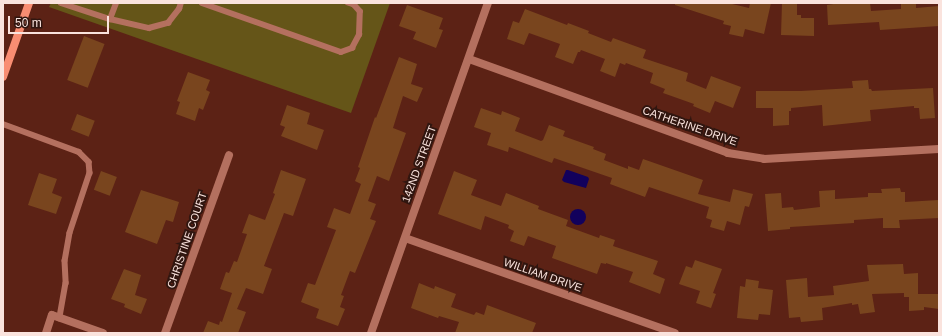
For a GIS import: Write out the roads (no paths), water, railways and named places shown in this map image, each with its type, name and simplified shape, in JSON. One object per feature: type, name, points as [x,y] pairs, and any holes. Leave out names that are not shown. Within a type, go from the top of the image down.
[{"type":"main road","points":[[3,77],[29,3]]},
{"type":"street","name":"142ND STREET","points":[[371,333],[488,3]]},
{"type":"street","name":"CATHERINE DRIVE","points":[[469,59],[728,153],[764,159],[939,149]]},
{"type":"street","name":"CHRISTINE COURT","points":[[166,333],[229,154]]},
{"type":"street","name":"WILLIAM DRIVE","points":[[405,238],[675,333]]},
{"type":"street","points":[[46,333],[52,315],[103,333]]},
{"type":"lane","points":[[61,3],[110,19],[149,28],[168,23],[179,9],[181,3]]},
{"type":"lane","points":[[110,19],[116,3]]},
{"type":"lane","points":[[202,3],[340,52],[352,48],[359,35],[360,12],[354,5],[348,3]]},
{"type":"lane","points":[[3,124],[79,152],[88,162],[90,173],[70,233],[65,261],[66,283],[60,318]]}]
